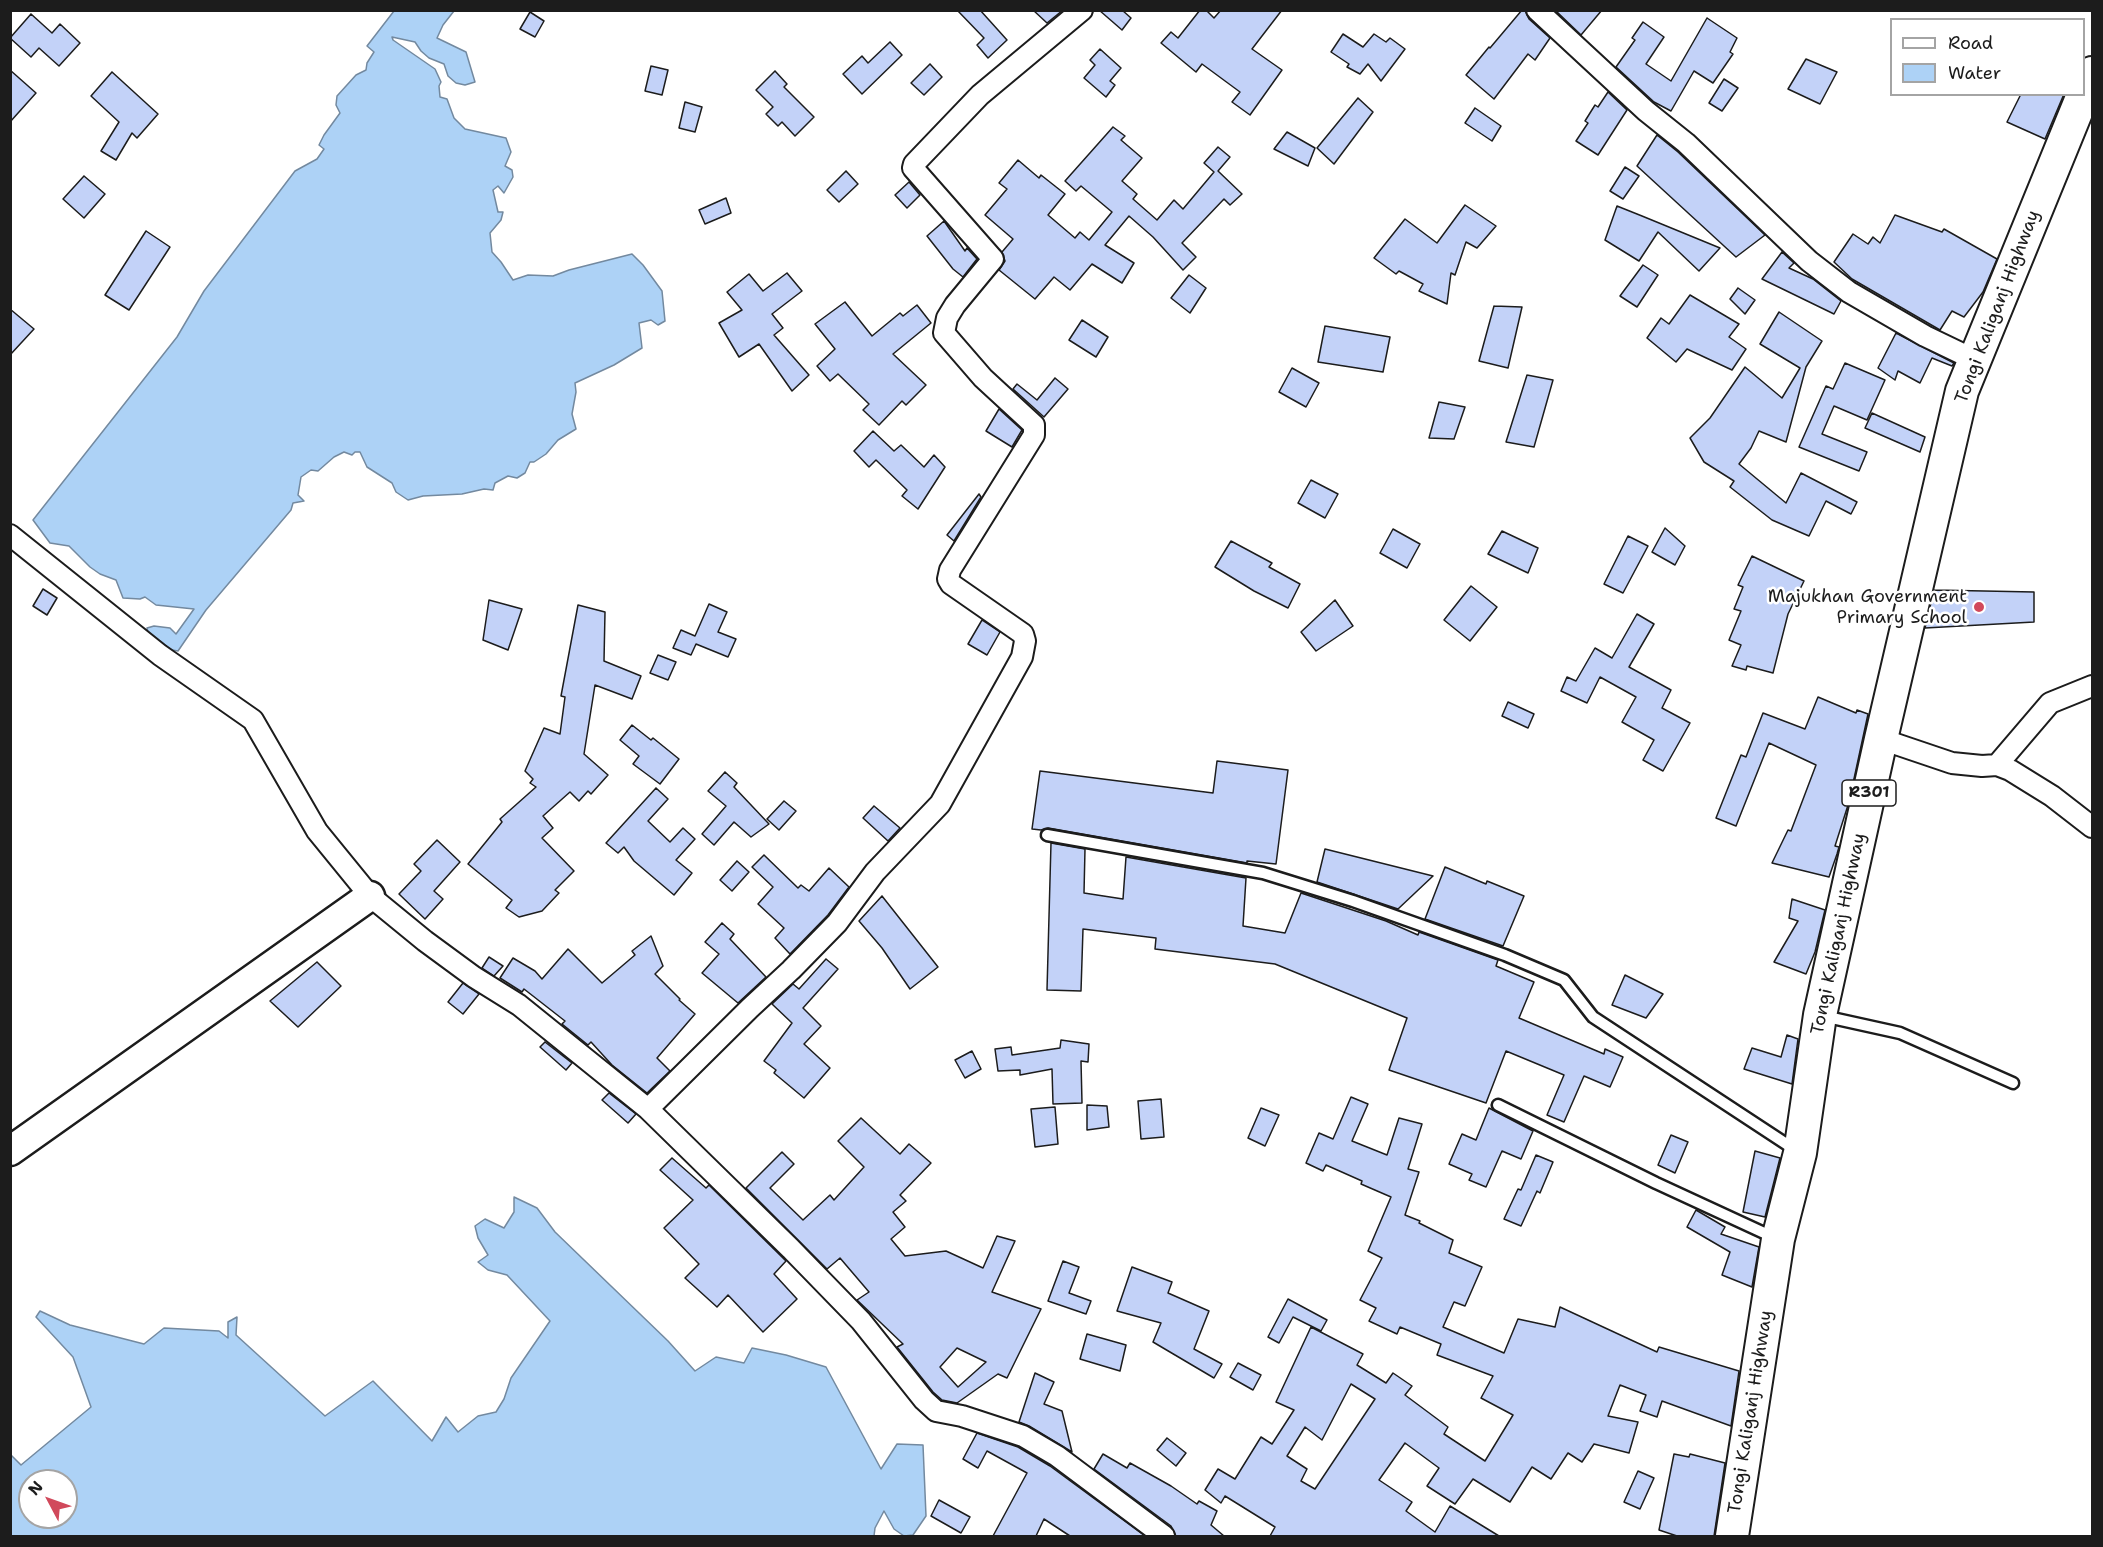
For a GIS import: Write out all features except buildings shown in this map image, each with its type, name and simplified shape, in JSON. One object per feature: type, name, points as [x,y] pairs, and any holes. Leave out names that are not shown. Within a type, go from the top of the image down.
[{"type":"main road","name":"Tongi Kaliganj Highway","points":[[2085,90],[2092,73]]},
{"type":"main road","name":"Tongi Kaliganj Highway","points":[[1732,1536],[1778,1239],[1800,1153],[1820,1015],[1962,391],[2083,96]]},
{"type":"street","points":[[648,1109],[837,923],[875,872],[940,804],[1022,657],[1026,641],[1023,634],[951,584],[948,579],[950,570],[1034,435],[1034,425],[982,378],[944,333],[947,318],[955,305],[993,260],[913,168],[914,164],[980,95],[1082,10]]},
{"type":"street","points":[[1537,10],[1646,111],[1686,143],[1809,261],[1849,292],[1925,336],[1975,360]]},
{"type":"street","points":[[10,535],[160,654],[253,720],[265,737],[317,831],[370,896],[466,971],[519,1005],[648,1109],[861,1322],[924,1400],[936,1411],[962,1416],[1023,1436],[1057,1456],[1164,1536]]},
{"type":"street","points":[[1997,765],[2050,703],[2092,686]]},
{"type":"street","points":[[1881,739],[1952,763],[1997,765],[2010,770],[2052,796],[2092,827]]},
{"type":"street","points":[[10,1151],[370,896]]},
{"type":"lane","points":[[1047,836],[1263,873],[1353,901],[1505,955],[1564,980],[1593,1017],[1800,1153]]},
{"type":"lane","points":[[1820,1015],[1900,1033],[2013,1083]]},
{"type":"lane","points":[[1498,1105],[1656,1183],[1778,1239]]},
{"type":"water","points":[[394,11],[454,11],[443,25],[437,38],[466,52],[475,82],[465,85],[456,83],[448,76],[444,64],[429,58],[415,42],[392,37],[393,40],[435,69],[441,82],[440,97],[447,99],[454,118],[465,129],[506,138],[511,152],[505,166],[512,170],[513,177],[504,193],[498,186],[493,190],[498,212],[503,212],[501,220],[490,233],[492,252],[513,280],[528,275],[553,276],[632,254],[662,291],[665,321],[658,325],[651,320],[639,323],[642,348],[614,365],[575,383],[576,392],[572,414],[576,429],[558,440],[546,454],[530,462],[525,473],[517,478],[508,476],[495,483],[493,490],[423,496],[408,500],[396,492],[392,483],[367,467],[360,452],[352,455],[344,452],[334,457],[318,471],[311,470],[301,477],[298,495],[304,501],[293,503],[291,510],[206,610],[178,651],[172,650],[148,633],[147,628],[154,626],[170,628],[176,634],[194,609],[156,605],[145,597],[123,598],[116,580],[90,567],[69,546],[50,543],[33,520],[177,337],[204,291],[295,171],[317,159],[324,149],[319,145],[324,135],[340,113],[336,105],[337,96],[356,75],[366,70],[367,63],[374,52],[367,46]]},
{"type":"water","points":[[514,1197],[537,1208],[555,1232],[668,1341],[695,1371],[716,1357],[744,1363],[752,1348],[826,1367],[881,1469],[897,1444],[923,1445],[926,1516],[913,1535],[904,1536],[894,1529],[884,1511],[875,1528],[874,1536],[11,1536],[11,1455],[21,1465],[91,1407],[73,1357],[36,1317],[40,1311],[70,1325],[144,1344],[164,1328],[219,1331],[228,1338],[228,1322],[237,1317],[236,1335],[325,1416],[373,1381],[432,1441],[446,1417],[458,1432],[478,1416],[496,1412],[504,1399],[511,1378],[550,1321],[507,1275],[488,1270],[478,1262],[488,1255],[478,1238],[475,1226],[485,1219],[504,1228],[514,1212]]},
{"type":"place","name":"Majukhan Government Primary School","points":[[1979,607]]}]
